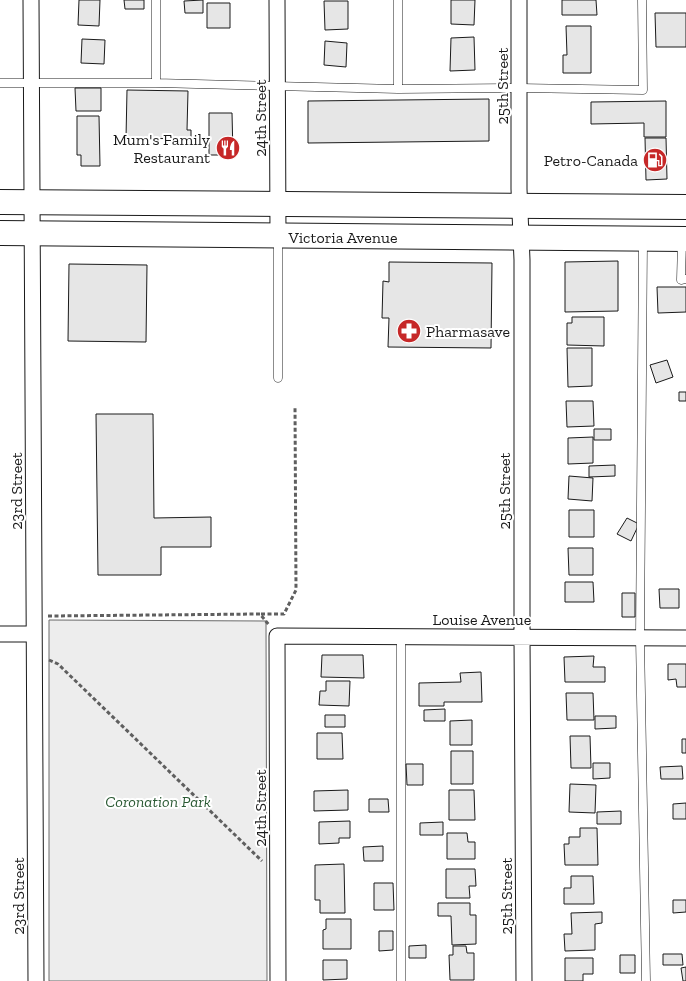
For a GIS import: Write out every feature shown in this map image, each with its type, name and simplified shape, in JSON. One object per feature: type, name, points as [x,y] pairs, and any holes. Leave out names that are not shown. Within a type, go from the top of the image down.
[{"type":"main road","name":"Victoria Avenue","points":[[0,202],[686,207]]},
{"type":"main road","name":"Victoria Avenue","points":[[0,233],[684,239]]},
{"type":"street","name":"23rd Street","points":[[31,0],[36,981]]},
{"type":"street","name":"24th Street","points":[[277,0],[278,236]]},
{"type":"street","name":"25th Street","points":[[519,0],[524,981]]},
{"type":"street","points":[[0,634],[34,634]]},
{"type":"street","name":"24th Street","points":[[277,636],[278,981]]},
{"type":"street","name":"Louise Avenue","points":[[277,636],[686,638]]},
{"type":"lane","points":[[156,0],[156,84]]},
{"type":"lane","points":[[398,0],[398,90]]},
{"type":"lane","points":[[0,83],[277,86],[398,90],[519,88],[643,90],[642,0]]},
{"type":"lane","points":[[278,236],[278,378]]},
{"type":"lane","points":[[643,239],[640,638],[646,981]]},
{"type":"lane","points":[[684,239],[681,280],[686,280]]},
{"type":"lane","points":[[401,636],[401,981]]},
{"type":"path","points":[[34,616],[284,614],[296,590],[295,406]]},
{"type":"path","points":[[260,614],[277,636]]},
{"type":"path","points":[[35,653],[58,664],[278,876]]},
{"type":"green space","name":"Coronation Park","points":[[49,620],[266,621],[267,981],[49,981]]},
{"type":"building","points":[[79,0],[100,0],[99,26],[78,25]]},
{"type":"building","points":[[124,0],[144,0],[144,9],[125,9]]},
{"type":"building","points":[[203,0],[203,13],[185,13],[184,1]]},
{"type":"building","points":[[451,0],[475,0],[474,25],[451,24]]},
{"type":"building","points":[[562,0],[596,0],[597,15],[562,15]]},
{"type":"building","points":[[324,1],[348,1],[348,29],[325,30]]},
{"type":"building","points":[[207,3],[230,3],[230,28],[207,28]]},
{"type":"building","points":[[655,13],[686,13],[686,47],[656,47]]},
{"type":"building","points":[[566,26],[591,26],[591,73],[563,73],[563,55],[567,55]]},
{"type":"building","points":[[474,37],[475,70],[450,71],[451,38]]},
{"type":"building","points":[[82,39],[105,40],[104,64],[81,63]]},
{"type":"building","points":[[325,41],[347,43],[346,67],[324,65]]},
{"type":"building","points":[[75,88],[101,88],[101,111],[76,111]]},
{"type":"building","points":[[127,90],[188,91],[187,130],[191,130],[191,139],[126,138]]},
{"type":"building","points":[[489,99],[489,141],[308,143],[308,101]]},
{"type":"building","points":[[666,101],[666,137],[644,137],[644,123],[591,124],[591,102]]},
{"type":"building","points":[[209,113],[232,113],[233,155],[209,155]]},
{"type":"building","points":[[77,116],[99,116],[100,166],[81,166],[81,155],[77,155]]},
{"type":"building","points":[[645,138],[666,138],[667,179],[646,180]]},
{"type":"building","points":[[618,261],[618,311],[565,312],[565,262]]},
{"type":"building","points":[[389,262],[492,263],[491,348],[388,347],[389,318],[382,318],[383,281],[389,282]]},
{"type":"building","points":[[69,264],[147,265],[146,342],[68,341]]},
{"type":"building","points":[[657,287],[686,287],[686,312],[658,313]]},
{"type":"building","points":[[572,317],[604,317],[604,346],[567,345],[567,323],[572,323]]},
{"type":"building","points":[[567,348],[592,348],[592,386],[568,387]]},
{"type":"building","points":[[667,360],[673,377],[656,383],[650,365]]},
{"type":"building","points":[[679,392],[686,392],[686,401],[679,401]]},
{"type":"building","points":[[566,401],[593,401],[594,426],[567,427]]},
{"type":"building","points":[[96,414],[153,414],[154,518],[211,517],[211,547],[161,547],[161,575],[98,575]]},
{"type":"building","points":[[594,429],[611,429],[611,440],[594,440]]},
{"type":"building","points":[[593,437],[593,463],[568,464],[568,438]]},
{"type":"building","points":[[615,465],[615,476],[589,477],[589,466]]},
{"type":"building","points":[[569,476],[593,478],[592,501],[568,499]]},
{"type":"building","points":[[569,510],[594,510],[594,537],[569,537]]},
{"type":"building","points":[[627,518],[639,524],[631,541],[617,534]]},
{"type":"building","points":[[568,548],[593,548],[593,575],[569,575]]},
{"type":"building","points":[[565,582],[593,582],[594,602],[565,602]]},
{"type":"building","points":[[659,589],[679,589],[679,608],[660,608]]},
{"type":"building","points":[[622,593],[635,593],[635,617],[622,617]]},
{"type":"building","points":[[322,655],[363,655],[364,678],[321,677]]},
{"type":"building","points":[[594,656],[593,667],[605,667],[605,682],[565,682],[564,657]]},
{"type":"building","points":[[668,664],[686,664],[686,687],[677,687],[676,679],[668,680]]},
{"type":"building","points":[[481,672],[482,702],[444,702],[444,706],[419,706],[419,683],[461,682],[460,673]]},
{"type":"building","points":[[326,681],[350,681],[349,706],[319,705],[320,691],[326,691]]},
{"type":"building","points":[[566,693],[593,693],[594,720],[567,720]]},
{"type":"building","points":[[445,709],[445,721],[424,721],[424,710]]},
{"type":"building","points":[[325,715],[345,715],[345,727],[325,727]]},
{"type":"building","points":[[595,716],[616,716],[616,728],[595,729]]},
{"type":"building","points":[[472,720],[472,745],[450,745],[450,721]]},
{"type":"building","points":[[317,733],[342,733],[343,759],[317,759]]},
{"type":"building","points":[[570,736],[590,736],[591,768],[571,768]]},
{"type":"building","points":[[682,739],[686,739],[686,753],[682,753]]},
{"type":"building","points":[[451,751],[473,751],[473,784],[451,784]]},
{"type":"building","points":[[593,763],[610,763],[610,778],[593,779]]},
{"type":"building","points":[[406,764],[423,764],[423,785],[407,785]]},
{"type":"building","points":[[682,766],[683,779],[661,779],[660,767]]},
{"type":"building","points":[[570,784],[596,785],[595,813],[569,812]]},
{"type":"building","points":[[348,790],[348,810],[314,811],[314,791]]},
{"type":"building","points":[[449,790],[474,790],[475,820],[449,820]]},
{"type":"building","points":[[369,799],[388,799],[389,812],[369,812]]},
{"type":"building","points":[[686,803],[686,819],[673,819],[673,804]]},
{"type":"building","points":[[621,811],[621,824],[597,824],[597,812]]},
{"type":"building","points":[[350,821],[350,838],[339,838],[339,843],[319,844],[319,822]]},
{"type":"building","points":[[443,822],[443,835],[420,835],[420,823]]},
{"type":"building","points":[[580,828],[597,828],[598,865],[565,865],[564,844],[569,844],[569,837],[580,837]]},
{"type":"building","points":[[447,833],[467,833],[468,842],[475,842],[475,859],[447,859]]},
{"type":"building","points":[[383,846],[383,861],[364,861],[363,847]]},
{"type":"building","points":[[344,864],[345,913],[320,913],[320,900],[315,900],[315,865]]},
{"type":"building","points":[[446,869],[475,869],[476,886],[469,886],[470,898],[446,898]]},
{"type":"building","points":[[571,876],[593,876],[594,904],[564,904],[564,888],[571,888]]},
{"type":"building","points":[[374,883],[393,883],[394,910],[374,910]]},
{"type":"building","points":[[673,900],[686,900],[686,912],[673,913]]},
{"type":"building","points":[[438,903],[470,903],[470,915],[476,915],[476,944],[452,945],[451,916],[438,916]]},
{"type":"building","points":[[602,912],[602,923],[595,924],[595,950],[565,951],[564,934],[572,934],[571,913]]},
{"type":"building","points":[[326,919],[351,919],[351,949],[323,949],[323,930],[326,929]]},
{"type":"building","points":[[379,931],[393,931],[393,950],[379,951]]},
{"type":"building","points":[[426,945],[426,958],[409,958],[409,946]]},
{"type":"building","points":[[453,946],[466,946],[467,953],[474,953],[474,980],[450,980],[449,955],[453,955]]},
{"type":"building","points":[[663,954],[682,954],[683,965],[663,965]]},
{"type":"building","points":[[620,955],[635,955],[635,973],[620,973]]},
{"type":"building","points":[[565,958],[593,958],[593,974],[583,974],[583,981],[565,981]]},
{"type":"building","points":[[323,960],[347,960],[347,979],[323,980]]},
{"type":"building","points":[[686,967],[686,981],[683,981],[681,968]]},
{"type":"place","name":"Mum's Family Restaurant","points":[[228,148]]},
{"type":"place","name":"Petro-Canada","points":[[655,160]]},
{"type":"place","name":"Pharmasave","points":[[409,331]]}]
